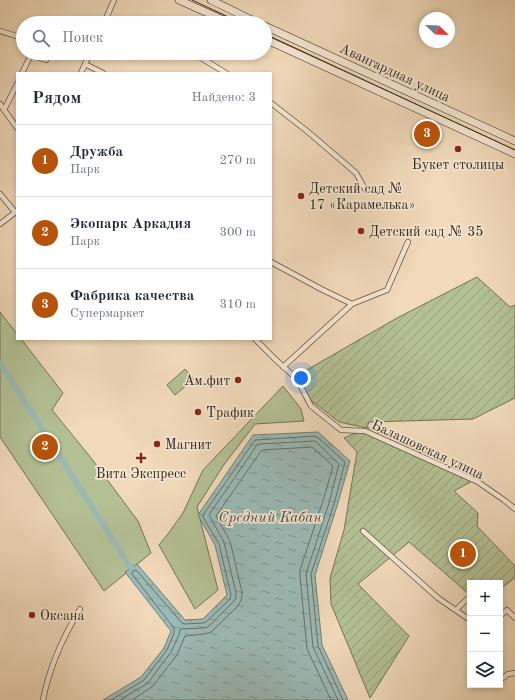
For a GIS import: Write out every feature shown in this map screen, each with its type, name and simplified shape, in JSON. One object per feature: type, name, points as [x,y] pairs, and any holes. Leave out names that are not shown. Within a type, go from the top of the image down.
[{"type":"main road","points":[[179,0],[214,16]]},
{"type":"main road","points":[[211,0],[244,16]]},
{"type":"main road","name":"Авангардная улица","points":[[272,29],[515,142]]},
{"type":"main road","name":"Авангардная улица","points":[[272,42],[515,154]]},
{"type":"street","points":[[107,16],[114,0]]},
{"type":"street","points":[[0,31],[16,36]]},
{"type":"street","points":[[22,72],[28,60]]},
{"type":"street","points":[[81,72],[87,60]]},
{"type":"street","points":[[205,60],[224,72]]},
{"type":"street","points":[[85,64],[101,72]]},
{"type":"street","points":[[4,110],[16,86]]},
{"type":"street","points":[[0,104],[16,127]]},
{"type":"street","points":[[272,104],[307,131],[356,173],[365,189]]},
{"type":"street","points":[[0,194],[16,211],[0,224]]},
{"type":"street","points":[[283,367],[352,304],[388,290],[408,242]]},
{"type":"street","points":[[272,263],[320,289],[352,304]]},
{"type":"street","name":"Балашовская улица","points":[[256,340],[297,379],[311,406],[341,430],[365,431],[478,482],[515,509]]},
{"type":"street","points":[[363,531],[438,598],[467,618]]},
{"type":"street","points":[[456,610],[467,599]]},
{"type":"street","points":[[43,700],[50,672],[68,630],[80,609]]},
{"type":"street","points":[[503,613],[507,610],[515,618]]},
{"type":"street","points":[[503,678],[508,674],[515,673]]},
{"type":"green space","points":[[477,277],[510,307],[515,305],[515,398],[473,419],[369,422],[367,427],[476,479],[454,491],[478,513],[477,526],[515,566],[515,578],[503,587],[503,580],[467,580],[467,592],[409,542],[358,584],[409,636],[370,698],[331,604],[330,578],[344,530],[357,452],[344,438],[367,428],[339,422],[308,398],[298,375],[397,318]]},
{"type":"green space","points":[[0,312],[16,333],[16,340],[22,340],[63,393],[52,410],[91,458],[138,521],[151,553],[104,591],[0,437]]},
{"type":"green space","points":[[185,369],[194,379],[175,395],[167,385]]},
{"type":"green space","points":[[283,386],[301,409],[304,421],[255,424],[223,466],[197,507],[218,590],[195,609],[159,545],[183,513],[203,470]]},
{"type":"water","name":"Средний Кабан","points":[[318,432],[350,461],[315,575],[322,645],[348,700],[103,700],[141,677],[164,648],[171,631],[125,572],[137,564],[185,620],[203,619],[227,595],[215,545],[198,515],[253,435]]},
{"type":"waterway","points":[[0,363],[131,568]]},
{"type":"tram line","points":[[192,0],[226,16]]},
{"type":"tram line","points":[[272,37],[515,150]]},
{"type":"place","name":"Фабрика качества","points":[[427,134]]},
{"type":"place","name":"Букет столицы","points":[[458,149]]},
{"type":"place","name":"Детский сад № 17 «Карамелька»","points":[[301,196]]},
{"type":"place","name":"Детский сад № 35","points":[[361,231]]},
{"type":"place","name":"Ам.фит","points":[[238,380]]},
{"type":"place","name":"Трафик","points":[[198,412]]},
{"type":"place","name":"Магнит","points":[[157,444]]},
{"type":"place","name":"Экопарк Аркадия","points":[[45,447]]},
{"type":"place","name":"Вита Экспресс","points":[[141,458]]},
{"type":"place","name":"Дружба","points":[[463,554]]},
{"type":"place","name":"Оксана","points":[[32,615]]}]
